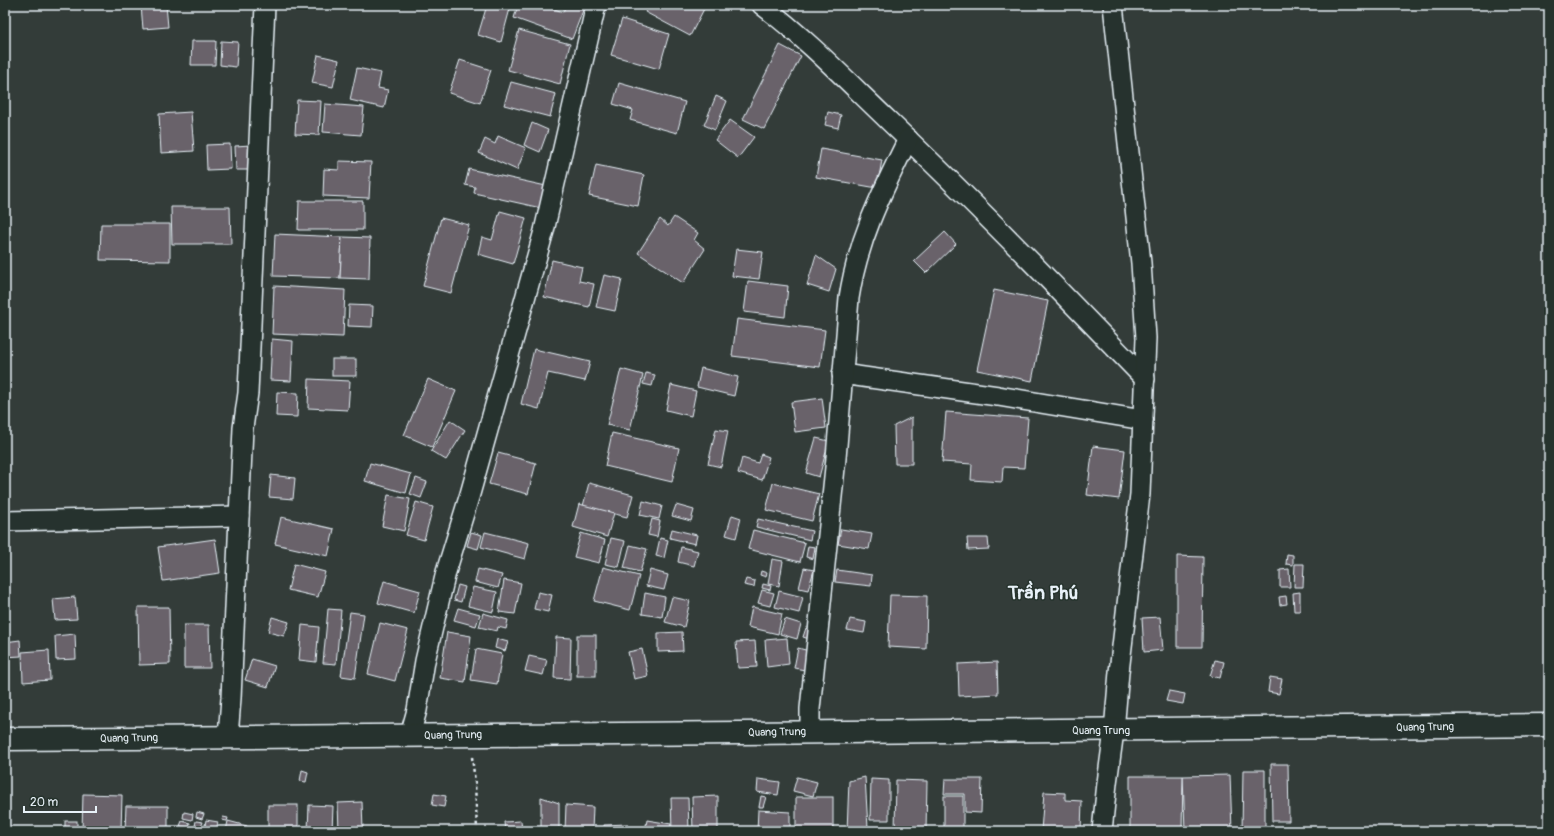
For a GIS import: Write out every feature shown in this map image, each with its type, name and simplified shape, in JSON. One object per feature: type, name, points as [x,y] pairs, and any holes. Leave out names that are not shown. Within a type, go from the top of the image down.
[{"type":"main road","name":"Quang Trung","points":[[5,739],[1549,725]]},
{"type":"street","points":[[228,737],[243,428],[248,393],[265,5]]},
{"type":"street","points":[[410,735],[417,710],[425,662],[446,572],[470,494],[544,230],[596,5]]},
{"type":"street","points":[[762,5],[797,33],[908,139],[1024,254],[1145,379]]},
{"type":"street","points":[[1102,831],[1140,494],[1146,338],[1141,263],[1113,5]]},
{"type":"street","points":[[810,732],[810,709],[836,458],[849,298],[856,259],[878,200],[908,139]]},
{"type":"street","points":[[842,374],[998,396],[1143,420]]},
{"type":"street","points":[[5,521],[239,516]]},
{"type":"path","points":[[469,735],[475,782],[477,831]]},
{"type":"building","points":[[141,5],[166,5],[168,27],[143,29]]},
{"type":"building","points":[[487,5],[511,5],[501,42],[478,35]]},
{"type":"building","points":[[518,5],[543,5],[563,12],[566,5],[585,5],[572,39],[514,18]]},
{"type":"building","points":[[649,5],[706,5],[690,36],[645,12]]},
{"type":"building","points":[[622,19],[669,34],[659,69],[611,55]]},
{"type":"building","points":[[519,30],[570,44],[560,84],[508,70]]},
{"type":"building","points":[[192,41],[216,41],[215,65],[191,65]]},
{"type":"building","points":[[221,41],[238,42],[236,67],[220,65]]},
{"type":"building","points":[[780,45],[801,56],[764,129],[743,119]]},
{"type":"building","points":[[318,55],[339,60],[333,87],[312,83]]},
{"type":"building","points":[[460,60],[491,70],[480,103],[449,93]]},
{"type":"building","points":[[357,68],[381,73],[378,88],[388,90],[384,108],[350,100]]},
{"type":"building","points":[[511,82],[556,94],[550,117],[504,105]]},
{"type":"building","points":[[619,83],[685,102],[677,133],[630,120],[633,110],[613,104]]},
{"type":"building","points":[[716,96],[727,101],[715,130],[704,125]]},
{"type":"building","points":[[297,100],[321,101],[319,135],[295,134]]},
{"type":"building","points":[[325,104],[364,107],[361,135],[323,132]]},
{"type":"building","points":[[191,112],[194,151],[161,153],[159,114]]},
{"type":"building","points":[[828,112],[841,115],[838,128],[825,125]]},
{"type":"building","points":[[730,120],[754,137],[738,158],[715,140]]},
{"type":"building","points":[[532,123],[548,130],[540,152],[524,145]]},
{"type":"building","points":[[498,136],[526,148],[517,170],[479,153],[485,139],[495,144]]},
{"type":"building","points":[[230,144],[231,169],[207,170],[206,145]]},
{"type":"building","points":[[251,145],[252,170],[236,170],[235,146]]},
{"type":"building","points":[[821,149],[882,160],[877,188],[816,177]]},
{"type":"building","points":[[339,161],[371,162],[369,198],[323,196],[324,169],[339,170]]},
{"type":"building","points":[[596,165],[644,175],[638,206],[589,196]]},
{"type":"building","points":[[469,169],[546,186],[541,208],[474,193],[475,187],[465,185]]},
{"type":"building","points":[[299,201],[363,201],[363,230],[298,230]]},
{"type":"building","points":[[171,207],[230,207],[231,244],[172,244]]},
{"type":"building","points":[[500,211],[526,218],[513,264],[478,254],[482,237],[492,240]]},
{"type":"building","points":[[674,217],[698,233],[694,240],[705,249],[683,283],[638,253],[660,219],[668,226]]},
{"type":"building","points":[[441,218],[469,225],[451,293],[423,286]]},
{"type":"building","points":[[101,224],[170,224],[170,261],[100,260]]},
{"type":"building","points":[[945,232],[956,244],[926,273],[914,261]]},
{"type":"building","points":[[275,234],[342,237],[340,278],[273,276]]},
{"type":"building","points":[[342,237],[370,238],[369,279],[340,278]]},
{"type":"building","points":[[736,249],[763,252],[759,279],[732,276]]},
{"type":"building","points":[[816,255],[836,269],[829,292],[807,285]]},
{"type":"building","points":[[552,260],[582,267],[579,281],[594,284],[589,307],[544,297]]},
{"type":"building","points":[[604,275],[622,279],[615,311],[596,307]]},
{"type":"building","points":[[748,281],[788,286],[785,317],[744,312]]},
{"type":"building","points":[[274,286],[345,290],[343,337],[272,334]]},
{"type":"building","points":[[994,290],[1048,301],[1032,381],[977,370]]},
{"type":"building","points":[[349,305],[373,306],[372,327],[348,326]]},
{"type":"building","points":[[737,319],[825,330],[820,367],[732,356]]},
{"type":"building","points":[[272,339],[293,341],[291,381],[270,380]]},
{"type":"building","points":[[534,349],[590,362],[585,381],[548,373],[539,409],[521,404]]},
{"type":"building","points":[[332,359],[356,359],[356,376],[332,376]]},
{"type":"building","points":[[701,368],[738,377],[734,396],[697,387]]},
{"type":"building","points":[[621,369],[643,375],[630,430],[607,425]]},
{"type":"building","points":[[646,373],[655,375],[652,386],[643,384]]},
{"type":"building","points":[[309,379],[350,381],[348,410],[308,408]]},
{"type":"building","points":[[428,379],[456,391],[432,447],[404,435]]},
{"type":"building","points":[[671,385],[696,391],[691,416],[666,410]]},
{"type":"building","points":[[277,392],[298,393],[297,417],[276,416]]},
{"type":"building","points":[[822,398],[826,428],[795,432],[791,402]]},
{"type":"building","points":[[946,412],[1028,418],[1024,468],[1003,467],[1002,482],[971,480],[972,464],[942,462]]},
{"type":"building","points":[[912,417],[912,464],[895,464],[894,426]]},
{"type":"building","points":[[450,420],[465,430],[446,460],[431,451]]},
{"type":"building","points":[[716,429],[728,431],[721,467],[708,464]]},
{"type":"building","points":[[612,433],[679,448],[672,482],[605,466]]},
{"type":"building","points":[[816,438],[829,441],[819,477],[806,473]]},
{"type":"building","points":[[1093,446],[1125,450],[1119,499],[1087,495]]},
{"type":"building","points":[[498,453],[536,463],[528,494],[489,484]]},
{"type":"building","points":[[761,454],[769,457],[762,480],[738,473],[742,458],[758,463]]},
{"type":"building","points":[[370,463],[411,474],[406,493],[365,481]]},
{"type":"building","points":[[271,475],[295,478],[293,499],[269,497]]},
{"type":"building","points":[[416,478],[427,482],[421,498],[410,494]]},
{"type":"building","points":[[589,483],[633,495],[627,517],[583,506]]},
{"type":"building","points":[[773,483],[819,494],[812,521],[766,510]]},
{"type":"building","points":[[388,495],[410,499],[404,531],[382,526]]},
{"type":"building","points":[[643,501],[662,506],[659,519],[640,515]]},
{"type":"building","points":[[416,502],[433,507],[424,540],[406,535]]},
{"type":"building","points":[[579,504],[614,513],[607,537],[573,527]]},
{"type":"building","points":[[676,505],[694,510],[691,521],[672,516]]},
{"type":"building","points":[[732,515],[741,518],[736,538],[726,535]]},
{"type":"building","points":[[281,517],[334,529],[328,556],[275,544]]},
{"type":"building","points":[[652,519],[660,521],[657,537],[648,535]]},
{"type":"building","points":[[758,519],[812,531],[810,540],[756,527]]},
{"type":"building","points":[[672,529],[697,535],[695,544],[670,538]]},
{"type":"building","points":[[841,529],[872,534],[869,549],[838,544]]},
{"type":"building","points":[[753,530],[805,543],[800,562],[748,549]]},
{"type":"building","points":[[471,532],[482,535],[478,549],[467,546]]},
{"type":"building","points":[[485,532],[529,543],[525,559],[481,547]]},
{"type":"building","points":[[581,533],[605,540],[599,563],[574,557]]},
{"type":"building","points":[[611,538],[625,541],[619,567],[605,564]]},
{"type":"building","points":[[660,538],[668,540],[664,558],[656,556]]},
{"type":"building","points":[[967,538],[988,538],[989,549],[968,550]]},
{"type":"building","points":[[215,539],[220,573],[163,581],[158,547]]},
{"type":"building","points":[[630,545],[647,549],[640,572],[624,568]]},
{"type":"building","points":[[808,546],[815,547],[813,559],[806,557]]},
{"type":"building","points":[[681,547],[698,551],[694,566],[678,562]]},
{"type":"building","points":[[1287,554],[1293,555],[1293,565],[1286,564]]},
{"type":"building","points":[[1177,556],[1203,557],[1202,647],[1177,647]]},
{"type":"building","points":[[772,559],[783,561],[779,586],[768,584]]},
{"type":"building","points":[[294,564],[325,572],[318,597],[288,590]]},
{"type":"building","points":[[1295,564],[1304,564],[1303,587],[1294,587]]},
{"type":"building","points":[[603,567],[639,576],[630,610],[594,601]]},
{"type":"building","points":[[804,568],[814,570],[808,590],[799,588]]},
{"type":"building","points":[[478,569],[502,575],[498,588],[475,582]]},
{"type":"building","points":[[1289,569],[1290,587],[1280,587],[1280,570]]},
{"type":"building","points":[[650,570],[668,575],[664,590],[646,586]]},
{"type":"building","points":[[837,570],[872,575],[871,586],[835,582]]},
{"type":"building","points":[[761,571],[767,573],[766,577],[760,575]]},
{"type":"building","points":[[746,579],[755,581],[754,587],[744,585]]},
{"type":"building","points":[[504,580],[521,583],[515,614],[499,612]]},
{"type":"building","points":[[384,581],[420,591],[414,613],[378,603]]},
{"type":"building","points":[[763,584],[771,586],[770,590],[762,588]]},
{"type":"building","points":[[458,585],[465,587],[461,602],[454,600]]},
{"type":"building","points":[[473,587],[497,592],[493,612],[468,606]]},
{"type":"building","points":[[762,590],[774,593],[770,606],[758,603]]},
{"type":"building","points":[[779,591],[803,597],[799,613],[775,607]]},
{"type":"building","points":[[538,592],[552,595],[548,612],[534,609]]},
{"type":"building","points":[[1300,592],[1300,611],[1294,611],[1293,593]]},
{"type":"building","points":[[645,593],[665,597],[662,617],[642,614]]},
{"type":"building","points":[[890,595],[927,596],[926,649],[888,647]]},
{"type":"building","points":[[1286,596],[1287,604],[1280,605],[1279,597]]},
{"type":"building","points":[[75,597],[77,619],[55,620],[53,599]]},
{"type":"building","points":[[672,597],[690,601],[684,627],[665,622]]},
{"type":"building","points":[[138,607],[169,607],[170,664],[139,665]]},
{"type":"building","points":[[752,607],[782,614],[778,634],[748,627]]},
{"type":"building","points":[[458,608],[480,614],[476,626],[454,620]]},
{"type":"building","points":[[328,609],[341,610],[336,664],[323,663]]},
{"type":"building","points":[[350,612],[364,614],[355,678],[341,676]]},
{"type":"building","points":[[483,613],[508,620],[506,629],[498,627],[497,631],[479,627]]},
{"type":"building","points":[[272,617],[289,622],[284,636],[268,632]]},
{"type":"building","points":[[1160,617],[1163,650],[1144,652],[1142,618]]},
{"type":"building","points":[[785,619],[801,624],[797,639],[780,634]]},
{"type":"building","points":[[850,619],[866,622],[864,633],[847,630]]},
{"type":"building","points":[[380,623],[408,630],[395,681],[368,674]]},
{"type":"building","points":[[184,625],[209,625],[210,668],[184,668]]},
{"type":"building","points":[[302,625],[319,627],[316,662],[299,660]]},
{"type":"building","points":[[806,628],[811,629],[809,639],[803,637]]},
{"type":"building","points":[[447,632],[471,636],[465,682],[440,678]]},
{"type":"building","points":[[682,632],[683,651],[658,652],[658,633]]},
{"type":"building","points":[[75,634],[76,659],[56,660],[55,636]]},
{"type":"building","points":[[577,635],[596,635],[596,676],[577,676]]},
{"type":"building","points":[[556,637],[571,638],[570,679],[554,678]]},
{"type":"building","points":[[787,638],[789,664],[767,667],[765,640]]},
{"type":"building","points":[[497,639],[508,642],[505,651],[495,648]]},
{"type":"building","points":[[20,640],[21,656],[5,657],[5,642]]},
{"type":"building","points":[[755,641],[757,667],[738,668],[736,642]]},
{"type":"building","points":[[798,648],[809,651],[805,670],[794,668]]},
{"type":"building","points":[[476,649],[502,654],[497,684],[471,680]]},
{"type":"building","points":[[642,649],[648,676],[634,679],[628,652]]},
{"type":"building","points":[[49,650],[50,680],[23,682],[22,652]]},
{"type":"building","points":[[529,656],[547,660],[543,675],[525,671]]},
{"type":"building","points":[[252,659],[275,666],[268,687],[245,680]]},
{"type":"building","points":[[1215,660],[1224,662],[1220,678],[1210,676]]},
{"type":"building","points":[[997,662],[998,694],[959,696],[958,664]]},
{"type":"building","points":[[1270,677],[1282,679],[1279,694],[1268,692]]},
{"type":"building","points":[[1169,691],[1185,694],[1183,704],[1166,701]]},
{"type":"building","points":[[1271,764],[1288,764],[1289,821],[1272,821]]},
{"type":"building","points":[[302,770],[308,772],[306,782],[300,781]]},
{"type":"building","points":[[1243,770],[1265,770],[1265,831],[1242,831]]},
{"type":"building","points":[[1230,775],[1232,831],[1185,831],[1183,776]]},
{"type":"building","points":[[1130,776],[1183,776],[1182,831],[1130,831]]},
{"type":"building","points":[[797,777],[817,782],[813,796],[793,791]]},
{"type":"building","points":[[865,777],[868,828],[883,827],[883,831],[847,831],[849,781]]},
{"type":"building","points":[[758,779],[780,782],[778,795],[757,792]]},
{"type":"building","points":[[871,779],[889,780],[889,820],[870,820]]},
{"type":"building","points":[[945,779],[982,779],[981,813],[965,812],[965,794],[944,794]]},
{"type":"building","points":[[896,780],[927,781],[926,831],[895,831]]},
{"type":"building","points":[[1044,792],[1065,793],[1065,800],[1082,801],[1081,830],[1062,829],[1062,831],[1041,831]]},
{"type":"building","points":[[83,794],[122,795],[121,831],[82,831]]},
{"type":"building","points":[[434,794],[446,796],[444,807],[432,805]]},
{"type":"building","points":[[718,796],[718,831],[693,831],[692,797]]},
{"type":"building","points":[[761,796],[766,797],[763,807],[759,807]]},
{"type":"building","points":[[944,796],[963,796],[963,828],[944,828]]},
{"type":"building","points":[[541,797],[559,803],[559,831],[541,831]]},
{"type":"building","points":[[796,797],[833,797],[833,831],[796,831]]},
{"type":"building","points":[[671,798],[688,798],[689,831],[672,831]]},
{"type":"building","points":[[362,802],[363,831],[339,831],[338,803]]},
{"type":"building","points":[[268,805],[298,805],[298,831],[268,831]]},
{"type":"building","points":[[309,805],[333,806],[332,831],[308,831]]},
{"type":"building","points":[[566,805],[593,807],[592,831],[565,831]]},
{"type":"building","points":[[126,806],[168,806],[168,831],[125,831]]},
{"type":"building","points":[[758,810],[790,812],[790,831],[757,831]]},
{"type":"building","points":[[184,812],[193,814],[192,820],[183,818]]},
{"type":"building","points":[[197,812],[204,814],[202,819],[196,817]]},
{"type":"building","points":[[223,817],[228,818],[227,821],[222,820]]},
{"type":"building","points":[[206,820],[218,822],[216,831],[204,831]]},
{"type":"building","points":[[647,820],[671,824],[670,831],[645,831]]},
{"type":"building","points":[[65,821],[77,821],[77,831],[65,831]]},
{"type":"building","points":[[182,821],[190,823],[189,828],[180,826]]},
{"type":"building","points":[[196,821],[203,822],[201,827],[195,826]]},
{"type":"building","points":[[228,821],[247,826],[246,831],[226,831]]},
{"type":"building","points":[[521,821],[522,831],[505,831],[504,822]]},
{"type":"building","points":[[627,824],[627,831],[604,831],[604,825]]},
{"type":"building","points":[[381,826],[396,829],[396,831],[380,831]]},
{"type":"district","name":"Trần Phú","points":[[1043,593]]}]
